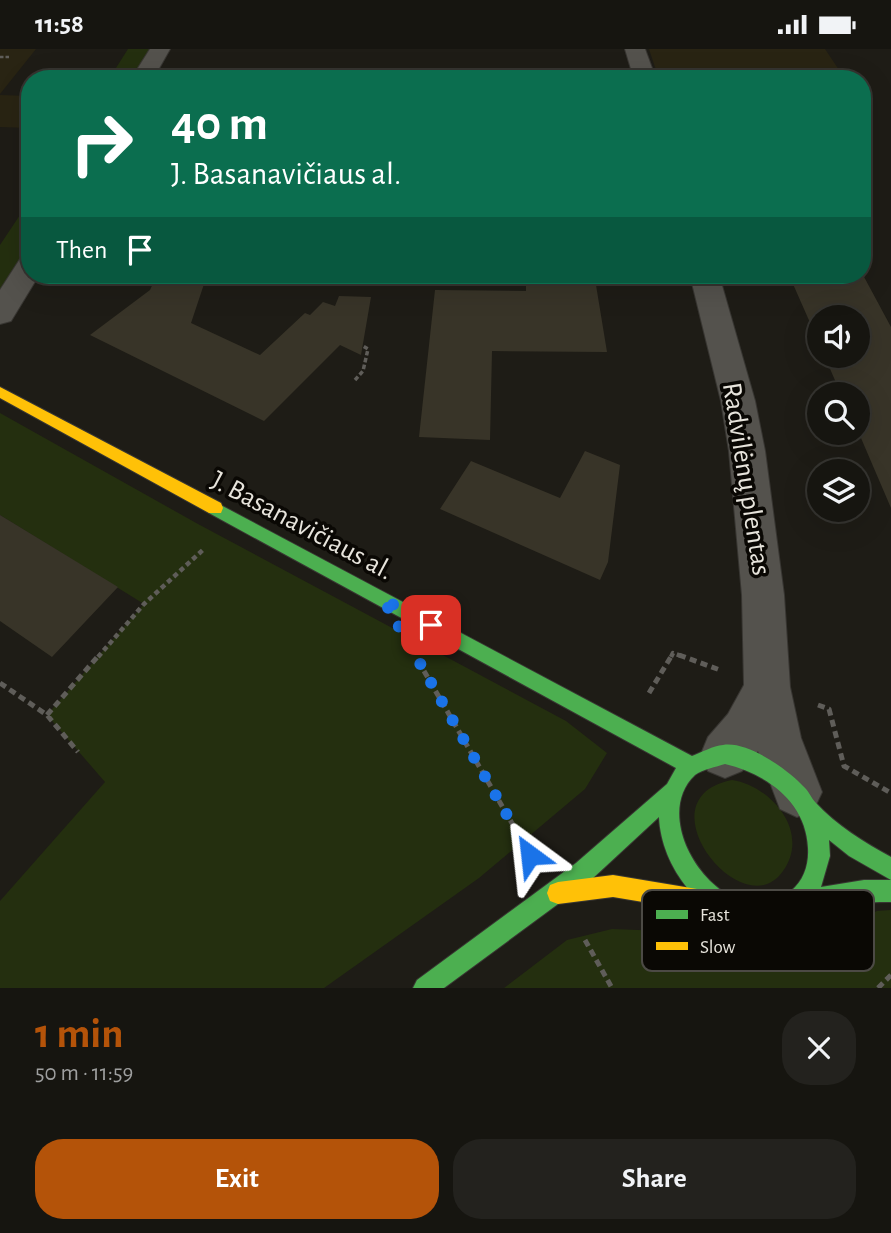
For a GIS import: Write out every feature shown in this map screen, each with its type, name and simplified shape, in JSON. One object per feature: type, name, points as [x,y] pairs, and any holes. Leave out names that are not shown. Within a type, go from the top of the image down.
[{"type":"street","points":[[147,70],[160,49]]},
{"type":"street","points":[[635,49],[642,70]]},
{"type":"street","points":[[0,314],[21,280]]},
{"type":"street","name":"Radvilėnų plentas","points":[[706,284],[738,401],[747,451],[763,595],[767,687],[777,738],[802,801]]},
{"type":"street","name":"J. Basanavičiaus al.","points":[[0,393],[236,520],[707,759]]},
{"type":"street","points":[[704,890],[682,864],[671,839],[668,815],[672,792],[679,777],[741,738],[767,687]]},
{"type":"street","points":[[707,759],[744,756],[762,764],[780,776],[802,801],[856,849],[891,869]]},
{"type":"street","points":[[425,988],[558,893],[628,836],[672,792]]},
{"type":"street","points":[[802,801],[817,835],[819,859],[814,883],[809,890]]},
{"type":"street","points":[[558,893],[613,886],[642,891]]},
{"type":"path","points":[[0,57],[11,57]]},
{"type":"path","points":[[355,380],[363,371],[368,349],[363,346]]},
{"type":"path","points":[[47,715],[144,604],[236,520]]},
{"type":"path","points":[[423,669],[530,855]]},
{"type":"path","points":[[0,683],[47,715],[78,752]]},
{"type":"path","points":[[878,988],[891,975]]},
{"type":"shaded area","points":[[0,49],[36,49],[0,94]]},
{"type":"shaded area","points":[[649,49],[825,49],[839,70],[656,70]]},
{"type":"shaded area","points":[[0,95],[21,96],[21,128],[0,127]]},
{"type":"green space","points":[[128,49],[152,49],[139,70],[115,70]]},
{"type":"green space","points":[[21,214],[21,260],[0,294],[0,245]]},
{"type":"green space","points":[[0,413],[198,524],[566,721],[607,753],[585,789],[479,878],[324,988],[0,988],[0,901],[105,782],[47,715],[144,604],[0,515]]},
{"type":"green space","points":[[732,780],[747,784],[773,801],[783,813],[789,827],[792,841],[790,856],[783,871],[766,884],[745,884],[725,872],[708,854],[697,832],[695,810],[706,791]]},
{"type":"green space","points":[[891,910],[891,988],[504,988],[567,940],[612,929],[642,930],[642,971],[874,971],[874,912]]},
{"type":"building","points":[[153,284],[204,284],[191,323],[260,355],[305,313],[310,315],[323,302],[335,306],[339,296],[371,297],[361,355],[340,345],[264,421],[90,335],[150,290]]},
{"type":"building","points":[[526,284],[596,285],[607,352],[492,351],[490,440],[419,437],[435,290],[526,291]]},
{"type":"building","points":[[793,284],[868,284],[891,327],[891,508],[864,445],[870,445],[870,382],[836,382],[830,368],[870,368],[870,305],[807,305],[807,316]]},
{"type":"building","points":[[585,451],[620,465],[608,562],[600,580],[440,509],[471,461],[560,498]]},
{"type":"building","points":[[0,515],[118,587],[52,657],[0,621]]},
{"type":"traffic: fast","points":[[215,508],[690,765]]},
{"type":"traffic: fast","points":[[725,754],[746,759],[784,780],[800,796],[811,814],[818,834],[819,856],[814,878],[807,890]]},
{"type":"traffic: fast","points":[[704,890],[683,864],[674,842],[669,820],[671,798],[680,779],[690,767],[725,754]]},
{"type":"traffic: fast","points":[[425,988],[584,871],[672,792]]},
{"type":"traffic: fast","points":[[808,810],[856,849],[891,869]]},
{"type":"traffic: fast","points":[[874,891],[891,891]]},
{"type":"traffic: slow","points":[[0,392],[215,508]]},
{"type":"traffic: slow","points":[[558,893],[613,886],[642,891]]},
{"type":"route","points":[[431,625],[383,599],[530,855]]}]
